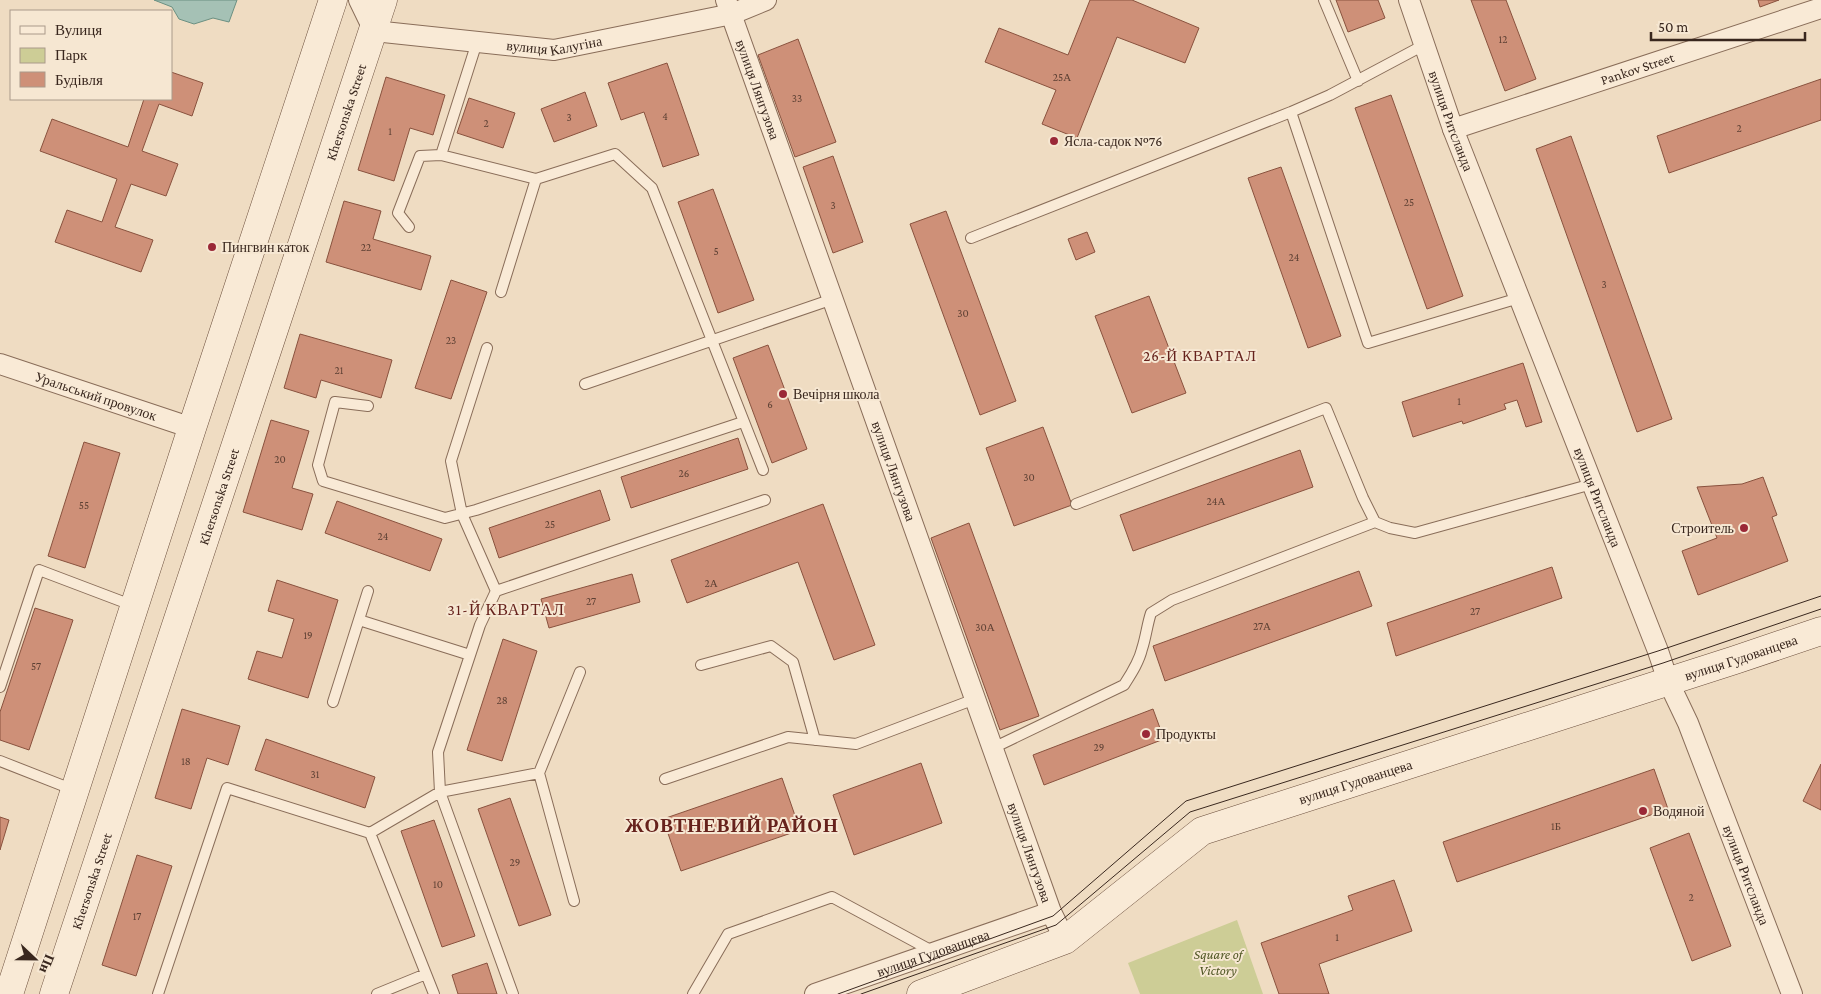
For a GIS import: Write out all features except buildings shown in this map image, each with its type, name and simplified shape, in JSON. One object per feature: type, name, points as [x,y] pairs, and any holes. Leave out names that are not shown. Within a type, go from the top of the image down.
[{"type":"street","points":[[9,994],[332,0]]},
{"type":"street","points":[[359,0],[374,31]]},
{"type":"street","name":"Khersonska Street","points":[[54,994],[383,0]]},
{"type":"street","name":"вулиця Калугіна","points":[[374,31],[554,50],[729,7],[766,0]]},
{"type":"street","name":"вулиця Ритсланда","points":[[1409,0],[1453,129],[1663,663],[1668,681],[1688,723],[1792,994]]},
{"type":"street","name":"вулиця Лянгузова","points":[[729,7],[1051,912],[1064,940]]},
{"type":"street","name":"Pankov Street","points":[[1453,129],[1821,8]]},
{"type":"street","name":"Уральський провулок","points":[[0,364],[192,428]]},
{"type":"street","name":"вулиця Гудованцева","points":[[921,994],[1064,940],[1202,830],[1821,631]]},
{"type":"street","name":"вулиця Гудованцева","points":[[815,994],[1051,912]]},
{"type":"lane","points":[[1324,0],[1358,81]]},
{"type":"lane","points":[[441,155],[477,42]]},
{"type":"lane","points":[[971,238],[1291,112],[1358,81],[1424,45]]},
{"type":"lane","points":[[1291,112],[1368,343],[1519,298]]},
{"type":"lane","points":[[409,227],[398,213],[420,156],[441,155],[536,179],[615,154],[652,188],[763,470]]},
{"type":"lane","points":[[501,292],[536,179]]},
{"type":"lane","points":[[586,384],[833,299]]},
{"type":"lane","points":[[487,348],[451,461],[462,514],[496,591]]},
{"type":"lane","points":[[368,406],[335,402],[318,465],[322,481],[444,518],[462,514],[743,422]]},
{"type":"lane","points":[[1076,504],[1326,408],[1363,498],[1375,522],[1390,528],[1415,533],[1592,484]]},
{"type":"lane","points":[[513,994],[440,792],[438,752],[480,625],[496,591],[765,500]]},
{"type":"lane","points":[[993,748],[1124,685],[1134,670],[1151,613],[1172,600],[1375,522]]},
{"type":"lane","points":[[0,687],[39,570],[134,606]]},
{"type":"lane","points":[[332,702],[368,591]]},
{"type":"lane","points":[[359,620],[470,655]]},
{"type":"lane","points":[[701,665],[771,646],[793,662],[815,740]]},
{"type":"lane","points":[[574,901],[539,773],[580,672]]},
{"type":"lane","points":[[665,779],[788,737],[856,744],[975,699]]},
{"type":"lane","points":[[0,761],[75,790]]},
{"type":"lane","points":[[158,994],[228,788],[370,833],[440,792],[539,773]]},
{"type":"lane","points":[[370,833],[434,994]]},
{"type":"lane","points":[[693,994],[728,934],[832,897],[935,952]]},
{"type":"lane","points":[[377,994],[426,974]]},
{"type":"green space","name":"Square of Victory","points":[[1237,920],[1263,994],[1140,994],[1128,963]]},
{"type":"shaded area","points":[[154,0],[237,0],[229,22],[213,18],[194,24],[179,19],[172,7]]},
{"type":"tram line","points":[[838,994],[1053,916],[1186,801],[1658,651],[1821,596]]},
{"type":"tram line","points":[[861,994],[1056,925],[1190,812],[1663,663],[1821,609]]},
{"type":"place","name":"Ясла-садок №76","points":[[1054,141]]},
{"type":"place","name":"Пингвин каток","points":[[212,247]]},
{"type":"place","name":"Вечірня школа","points":[[783,394]]},
{"type":"place","name":"Строитель","points":[[1744,528]]},
{"type":"place","name":"Продукты","points":[[1146,734]]},
{"type":"place","name":"Водяной","points":[[1643,811]]},
{"type":"district","name":"26-Й КВАРТАЛ","points":[[1200,356]]},
{"type":"district","name":"31-Й КВАРТАЛ","points":[[506,609]]},
{"type":"district","name":"ЖОВТНЕВИЙ РАЙОН","points":[[732,825]]}]
